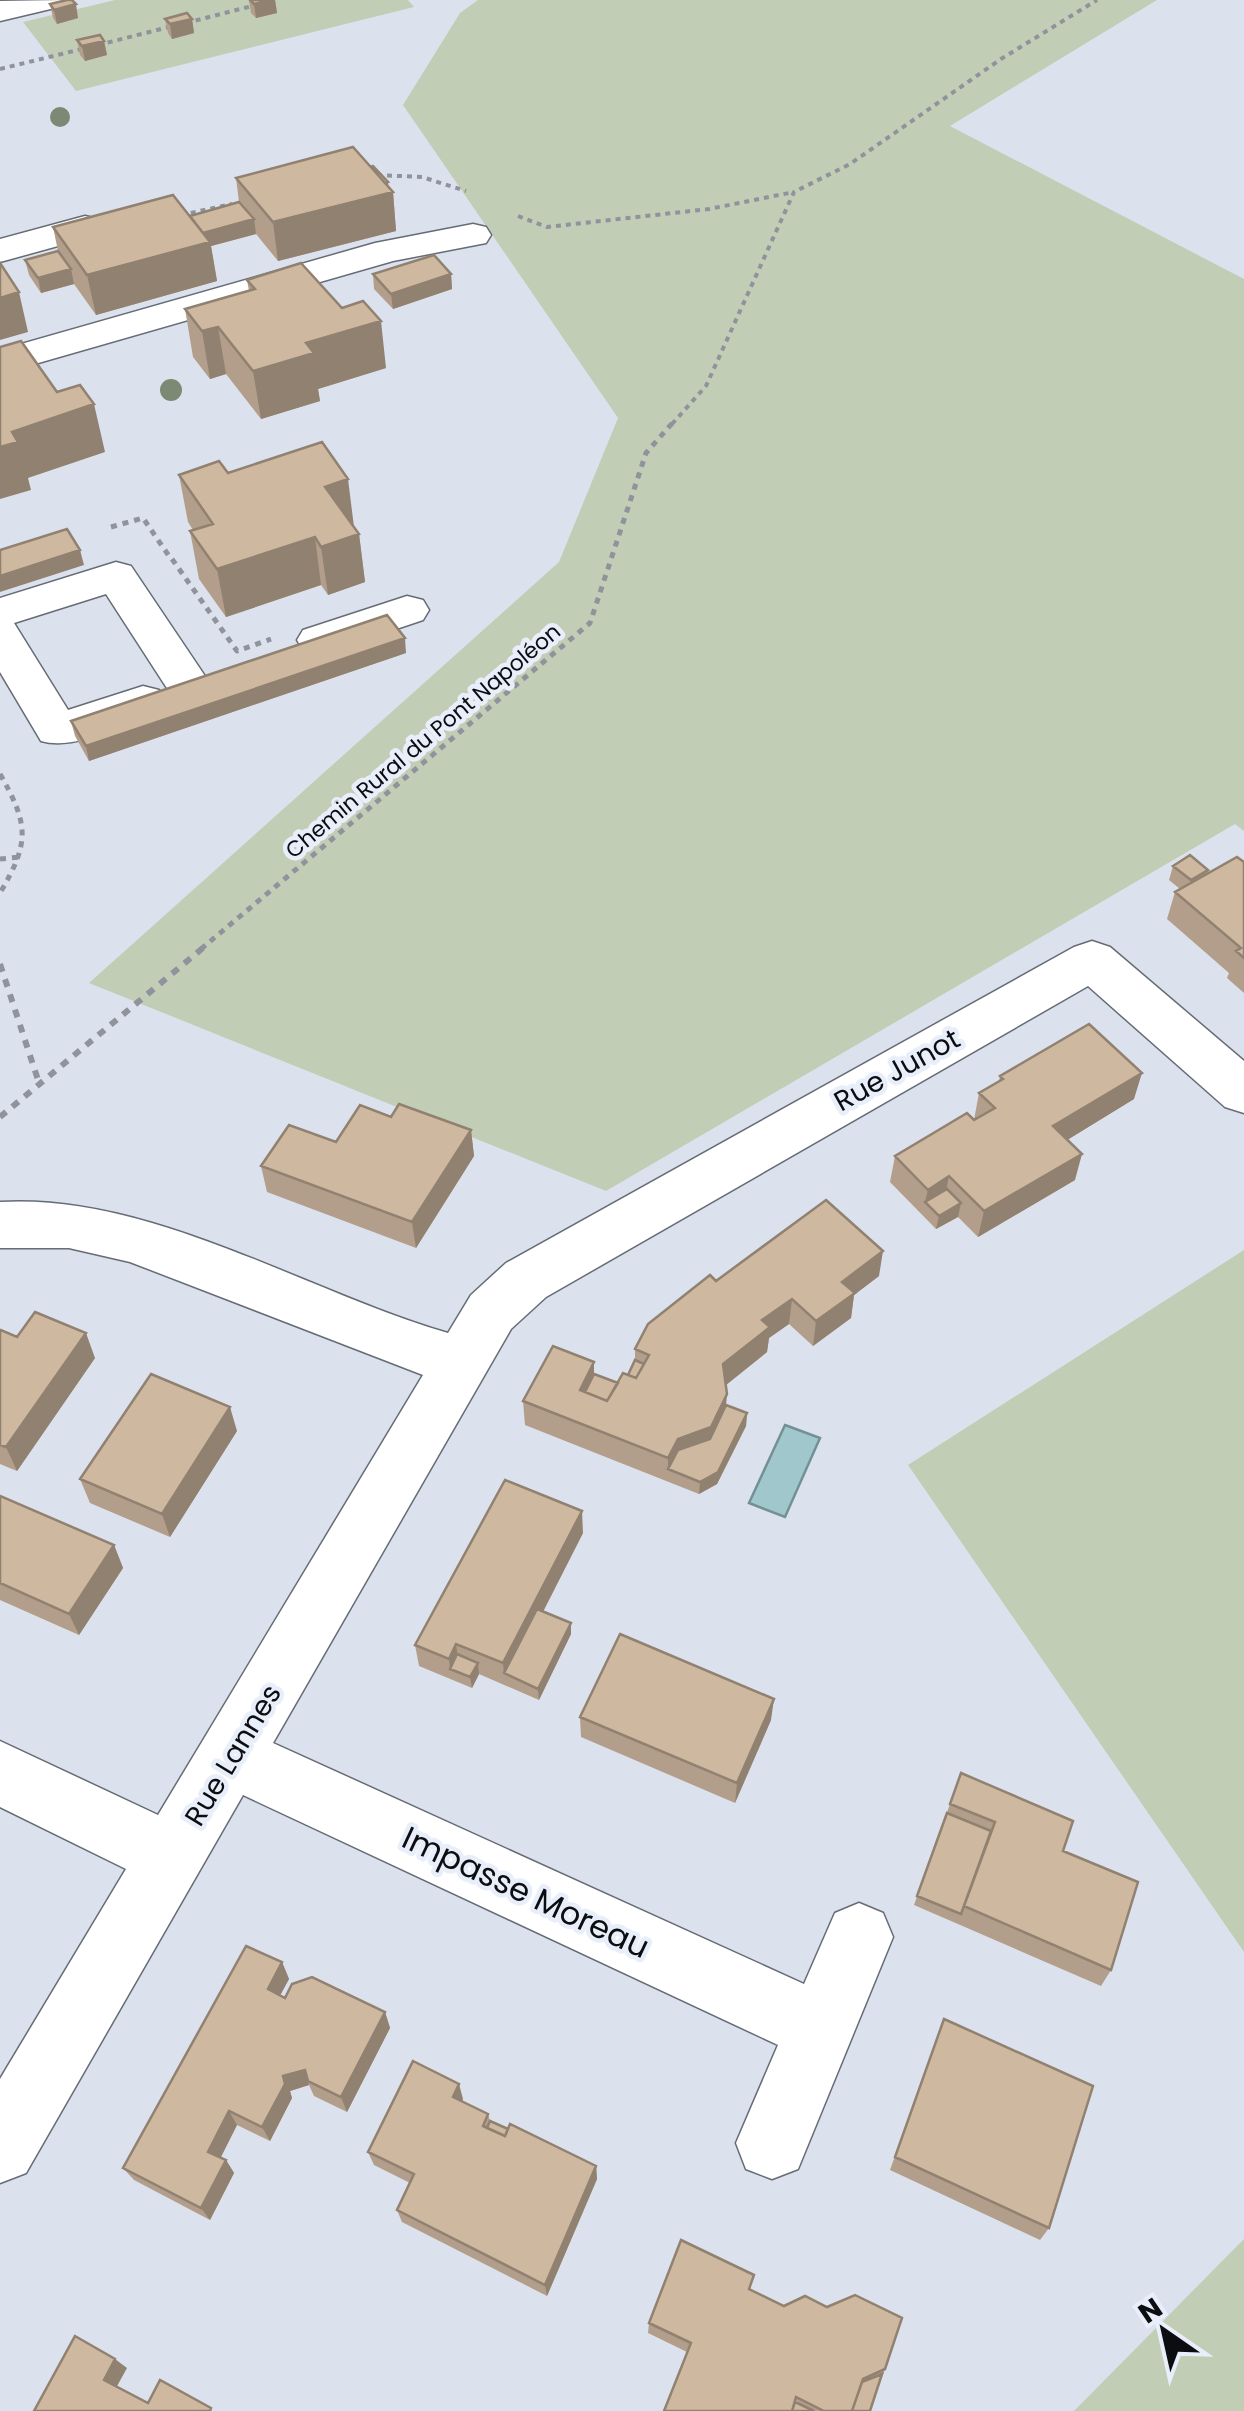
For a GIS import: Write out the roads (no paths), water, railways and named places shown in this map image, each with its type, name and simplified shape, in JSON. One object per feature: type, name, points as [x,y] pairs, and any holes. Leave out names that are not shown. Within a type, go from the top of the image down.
[{"type":"street","points":[[0,11],[48,0]]},
{"type":"street","points":[[0,251],[86,227]]},
{"type":"street","points":[[0,362],[388,251],[473,235]]},
{"type":"street","points":[[0,613],[116,576],[206,679],[57,730],[0,634]]},
{"type":"street","points":[[279,654],[407,610]]},
{"type":"street","name":"Rue Junot","points":[[526,1280],[1092,960],[1244,1092]]},
{"type":"street","points":[[0,1225],[102,1228],[385,1339],[465,1363]]},
{"type":"street","name":"Rue Lannes","points":[[0,2147],[465,1363],[491,1312],[526,1280]]},
{"type":"street","name":"Impasse Moreau","points":[[232,1757],[820,2028]]},
{"type":"street","points":[[0,1772],[174,1856]]},
{"type":"street","points":[[772,2142],[859,1938]]}]
